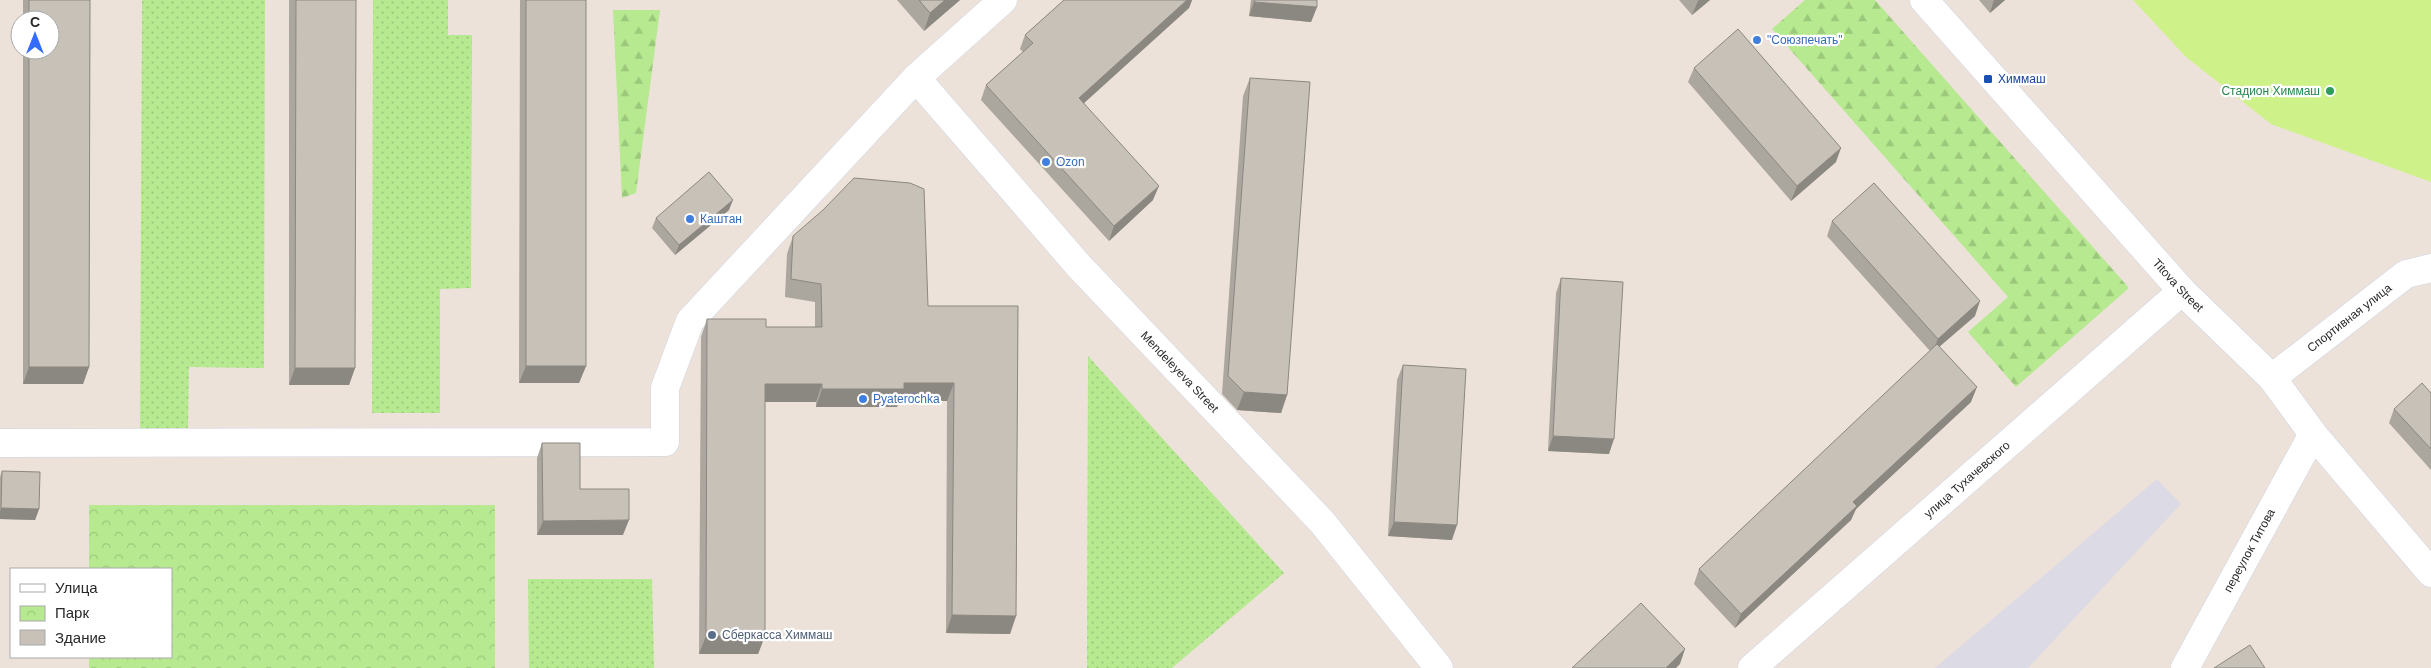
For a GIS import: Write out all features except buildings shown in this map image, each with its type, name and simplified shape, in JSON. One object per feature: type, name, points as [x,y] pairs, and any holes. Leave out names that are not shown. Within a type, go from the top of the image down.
[{"type":"street","points":[[0,443],[665,442],[665,388],[690,321],[916,78],[1003,0]]},
{"type":"street","name":"Titova Street","points":[[1924,0],[2182,292],[2272,378],[2313,434],[2431,573]]},
{"type":"street","name":"Mendeleyeva Street","points":[[916,78],[1078,265],[1322,522],[1439,668]]},
{"type":"street","name":"Спортивная улица","points":[[2272,378],[2406,274],[2431,268]]},
{"type":"street","name":"улица Тухачевского","points":[[1752,668],[2182,292]]},
{"type":"street","name":"переулок Титова","points":[[2186,668],[2313,434]]},
{"type":"shaded area","points":[[2157,479],[2181,504],[2028,668],[1935,668]]},
{"type":"green space","points":[[142,0],[265,0],[264,368],[189,367],[188,432],[140,432]]},
{"type":"green space","points":[[373,0],[448,0],[448,35],[472,35],[471,288],[440,289],[440,413],[372,413]]},
{"type":"green space","points":[[1805,0],[1875,0],[2129,288],[2016,387],[1968,332],[2008,297],[1772,29]]},
{"type":"green space","name":"Стадион Химмаш","points":[[2133,0],[2431,0],[2431,182],[2271,124],[2186,57]]},
{"type":"green space","points":[[613,10],[660,10],[636,193],[622,198]]},
{"type":"green space","points":[[1088,356],[1284,573],[1172,668],[1087,668]]},
{"type":"green space","points":[[89,505],[495,505],[495,668],[89,668],[89,658],[172,658],[172,568],[89,568]]},
{"type":"green space","points":[[528,579],[652,579],[654,668],[529,668]]},
{"type":"place","name":"\"Союзпечать\"","points":[[1757,40]]},
{"type":"place","name":"Химмаш","points":[[1988,79]]},
{"type":"place","name":"Стадион Химмаш","points":[[2330,91]]},
{"type":"place","name":"Ozon","points":[[1046,162]]},
{"type":"place","name":"Каштан","points":[[690,219]]},
{"type":"place","name":"Pyaterochka","points":[[863,399]]},
{"type":"place","name":"Сберкасса Химмаш","points":[[712,635]]}]
